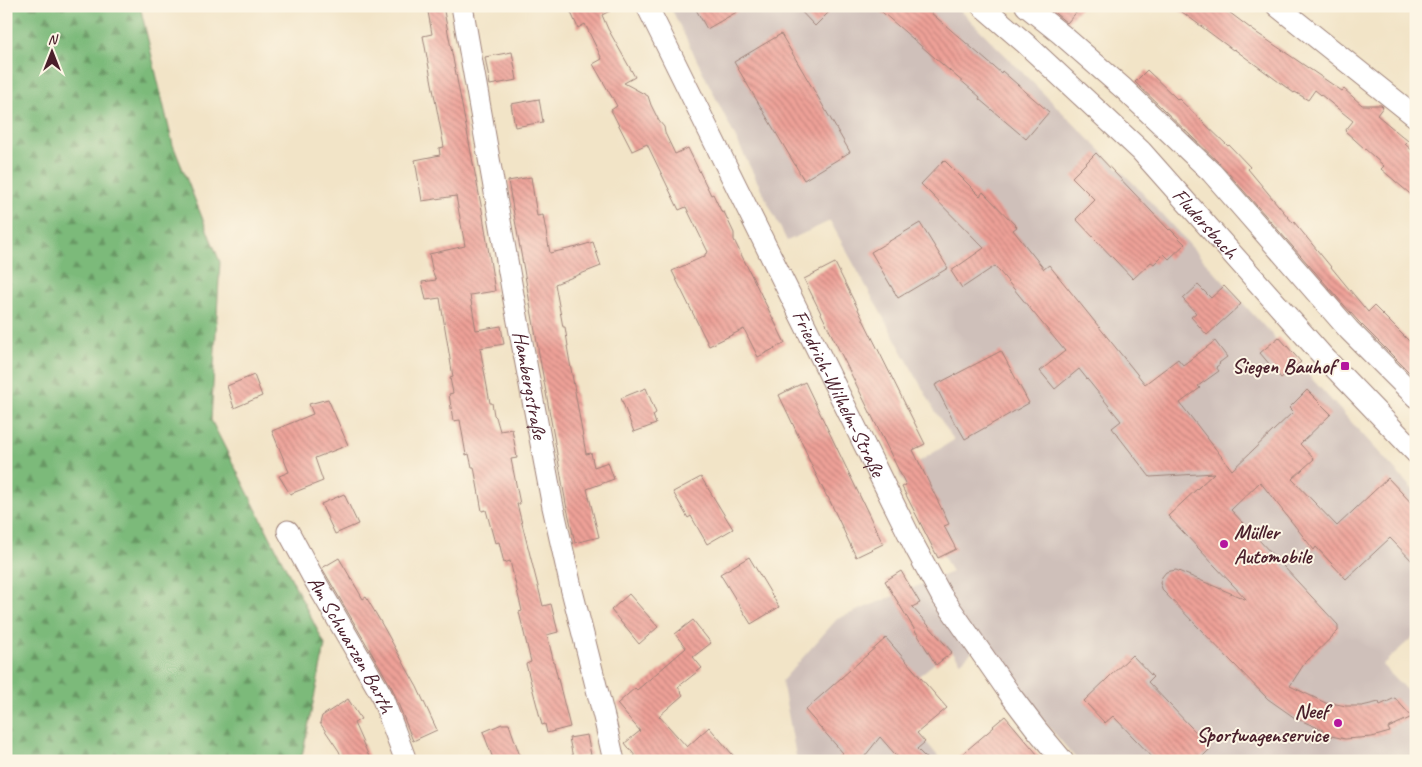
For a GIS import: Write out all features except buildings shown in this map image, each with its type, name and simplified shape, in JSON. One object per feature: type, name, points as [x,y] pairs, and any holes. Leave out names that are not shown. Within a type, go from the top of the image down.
[{"type":"street","name":"Hambergstraße","points":[[462,6],[552,507],[614,761]]},
{"type":"street","name":"Friedrich-Wilhelm-Straße","points":[[647,6],[915,547],[941,595],[1012,697],[1063,761]]},
{"type":"street","name":"Fludersbach","points":[[982,6],[1025,43],[1141,151],[1322,355],[1416,453]]},
{"type":"street","name":"Fludersbach","points":[[1026,6],[1124,89],[1212,173],[1349,330],[1416,396]]},
{"type":"street","points":[[1277,6],[1416,117]]},
{"type":"street","name":"Am Schwarzen Barth","points":[[288,531],[381,694],[406,761]]},
{"type":"shaded area","points":[[670,6],[956,6],[1136,186],[1416,493],[1416,634],[1382,665],[1416,700],[1416,761],[1078,761],[979,645],[961,662],[951,650],[890,699],[942,761],[797,761],[782,681],[837,619],[952,572],[899,474],[954,440],[935,411],[830,221],[787,241]]},
{"type":"green space","points":[[6,6],[140,6],[173,145],[220,262],[211,420],[325,645],[301,761],[6,761]]},
{"type":"place","name":"Siegen Bauhof","points":[[1345,366]]},
{"type":"place","name":"Müller Automobile","points":[[1224,544]]},
{"type":"place","name":"Neef Sportwagenservice","points":[[1338,723]]}]
